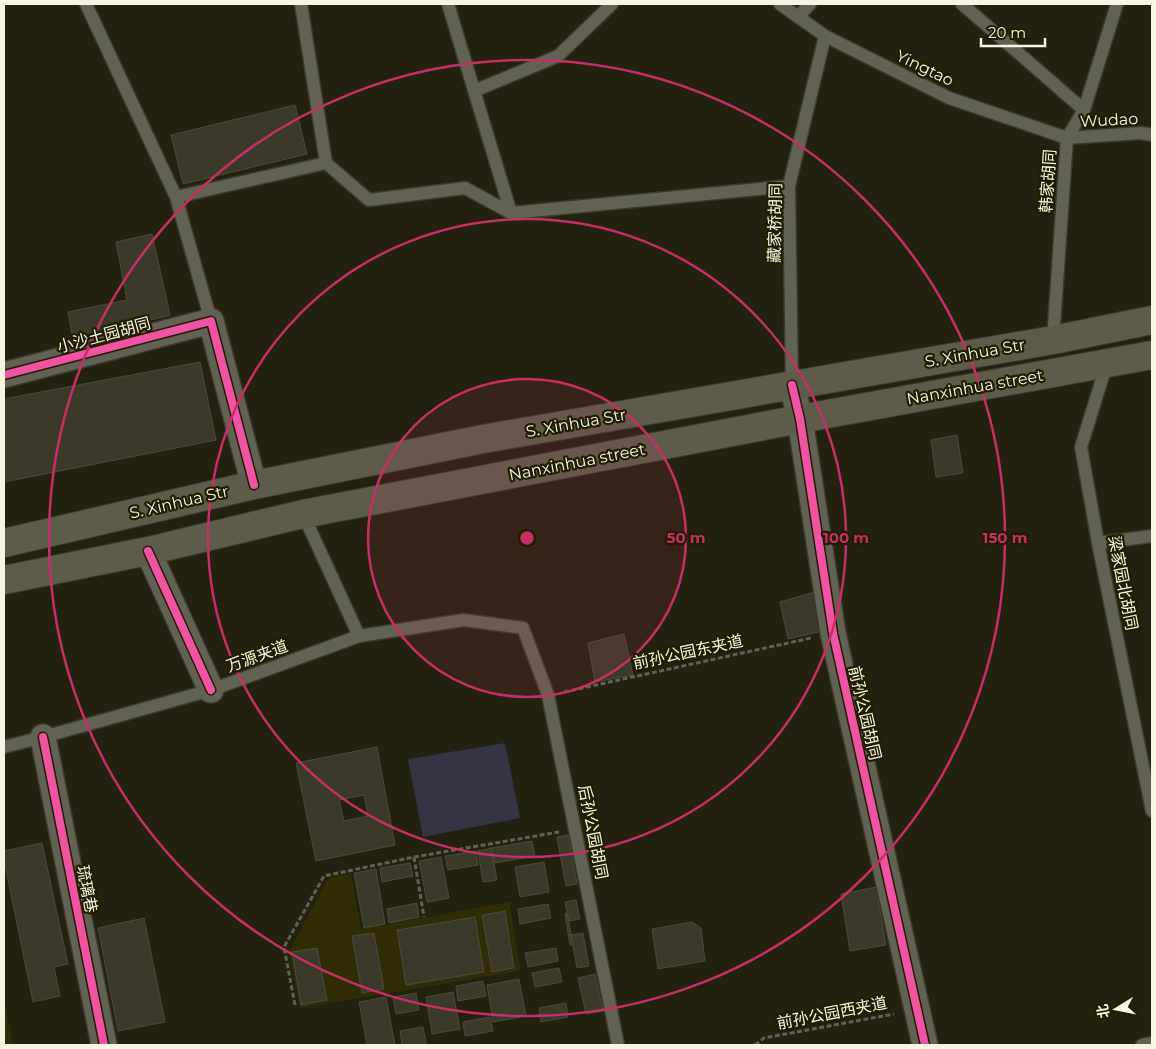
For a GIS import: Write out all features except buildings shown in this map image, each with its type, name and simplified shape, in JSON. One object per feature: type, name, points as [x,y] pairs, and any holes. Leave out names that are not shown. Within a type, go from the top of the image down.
[{"type":"main road","name":"S. Xinhua Str","points":[[4,543],[254,485],[483,439],[1053,340],[1152,320]]},
{"type":"main road","name":"Nanxinhua street","points":[[4,580],[148,551],[303,514],[800,419],[1152,355]]},
{"type":"street","name":"小沙土园胡同","points":[[4,375],[211,321]]},
{"type":"street","points":[[211,321],[254,485]]},
{"type":"street","name":"前孙公园胡同","points":[[792,385],[800,419],[833,633],[925,1045]]},
{"type":"street","points":[[148,551],[211,690]]},
{"type":"street","name":"琉璃巷","points":[[43,738],[104,1045]]},
{"type":"lane","points":[[86,4],[176,197],[211,321]]},
{"type":"lane","points":[[301,4],[326,163],[370,200],[465,188],[511,213],[789,186]]},
{"type":"lane","points":[[448,4],[511,213]]},
{"type":"lane","points":[[474,91],[558,56],[612,4]]},
{"type":"lane","name":"Yingtao","points":[[780,4],[825,36],[949,98],[1067,138]]},
{"type":"lane","points":[[798,17],[810,4]]},
{"type":"lane","points":[[962,4],[1084,110]]},
{"type":"lane","name":"韩家胡同","points":[[1053,340],[1067,138],[1084,110],[1117,4]]},
{"type":"lane","name":"藏家桥胡同","points":[[792,385],[789,186],[825,36]]},
{"type":"lane","name":"Wudao","points":[[1067,138],[1141,133],[1152,135]]},
{"type":"lane","points":[[176,197],[326,163]]},
{"type":"lane","name":"梁家园北胡同","points":[[1108,363],[1081,447],[1098,543],[1152,811]]},
{"type":"lane","points":[[303,514],[359,636]]},
{"type":"lane","points":[[1098,543],[1152,536]]},
{"type":"lane","name":"万源夹道","points":[[4,747],[43,738],[211,690],[359,636],[464,620],[524,628]]},
{"type":"lane","name":"后孙公园胡同","points":[[524,628],[548,695],[618,1045]]},
{"type":"lane","points":[[1142,1045],[1152,1043]]},
{"type":"path","points":[[295,1005],[284,946],[324,876],[576,829]]},
{"type":"path","points":[[414,858],[424,917]]},
{"type":"shaded area","points":[[505,743],[520,818],[423,837],[408,759]]},
{"type":"shaded area","points":[[351,873],[361,929],[509,902],[521,971],[300,1008],[289,951],[329,877]]},
{"type":"shaded area","points":[[4,997],[13,1045],[4,1045]]},
{"type":"cycle path","points":[[4,375],[211,321],[254,485]]},
{"type":"cycle path","points":[[792,385],[800,419],[833,633],[925,1045]]},
{"type":"cycle path","points":[[148,551],[211,690]]},
{"type":"cycle path","points":[[43,737],[104,1045]]}]
